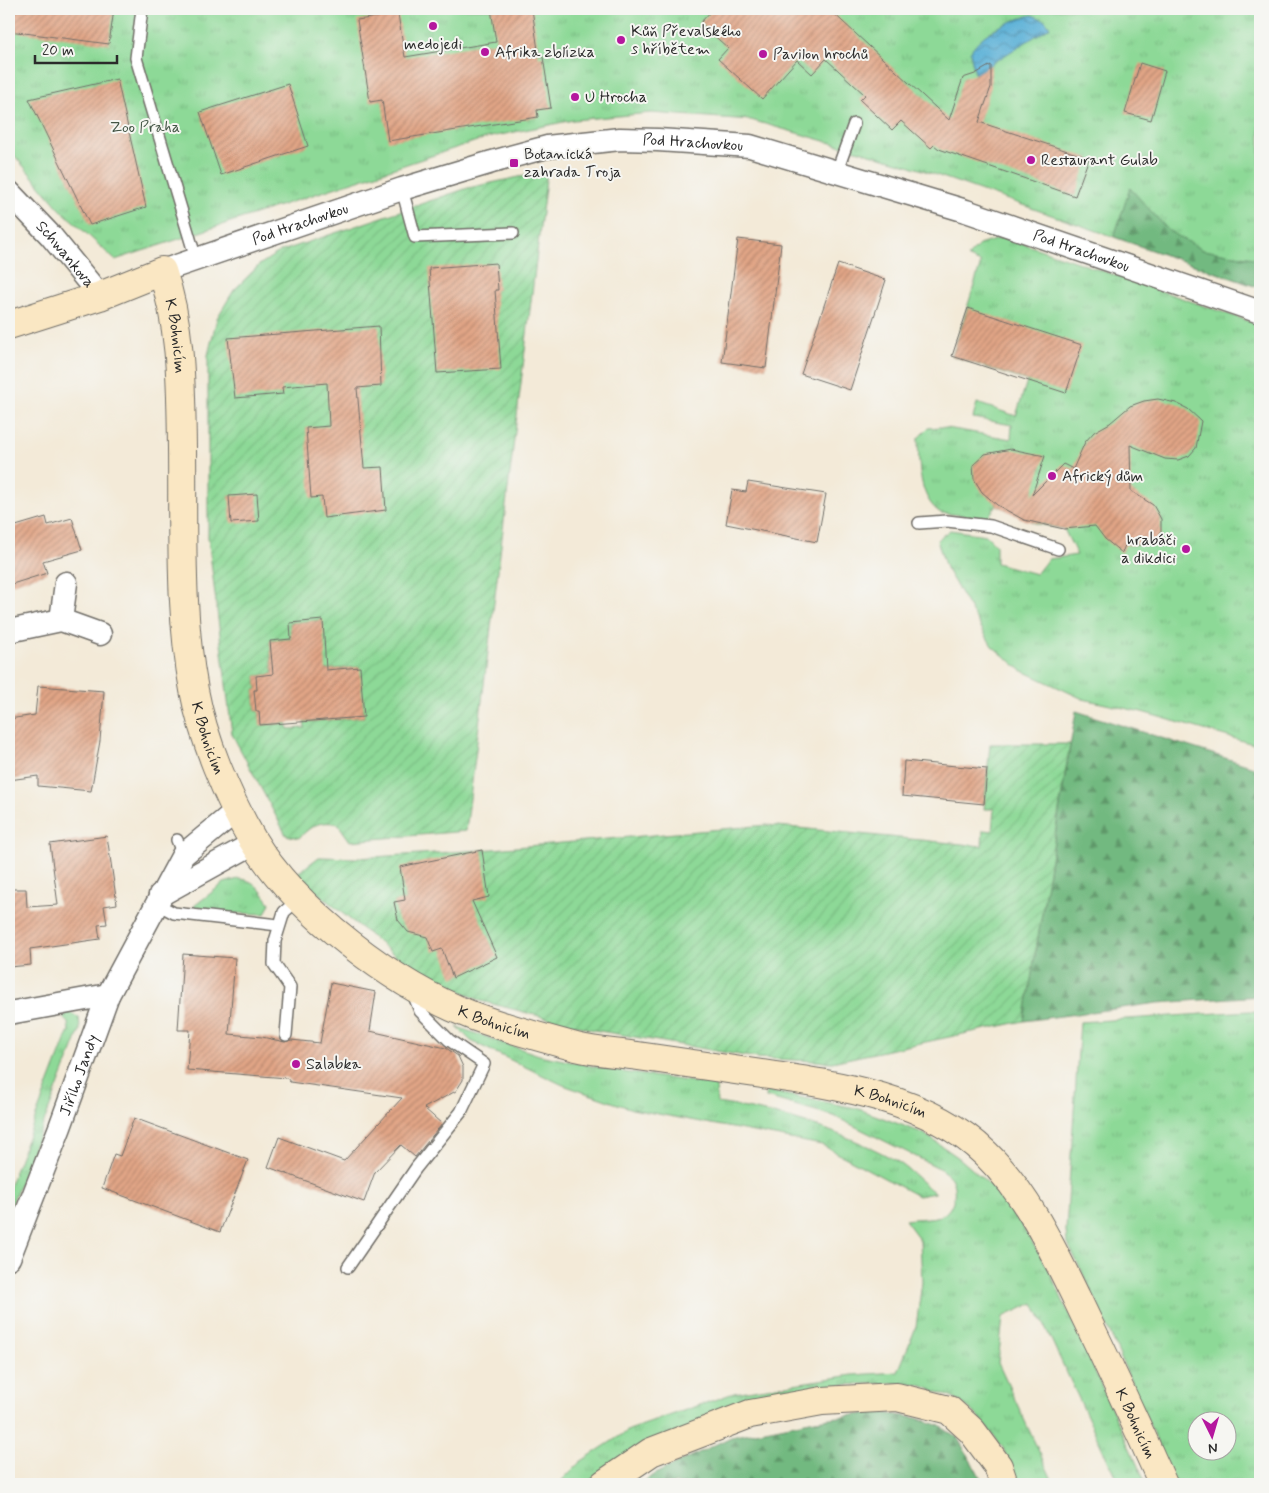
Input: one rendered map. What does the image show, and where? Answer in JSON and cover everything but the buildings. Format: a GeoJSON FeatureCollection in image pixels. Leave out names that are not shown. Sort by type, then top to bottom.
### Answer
{"type":"FeatureCollection","features":[{"type":"Feature","properties":{"kind":"street","name":"Pod Hrachovkou"},"geometry":{"type":"LineString","coordinates":[[9,325],[100,296],[162,271],[402,188],[547,147],[620,139],[750,146],[966,211],[1260,312]]}},
{"type":"Feature","properties":{"kind":"street","name":"Schwankova"},"geometry":{"type":"LineString","coordinates":[[9,192],[50,236],[100,296]]}},
{"type":"Feature","properties":{"kind":"street","name":"K Bohnicím"},"geometry":{"type":"LineString","coordinates":[[162,271],[170,296],[180,366],[185,615],[193,688],[202,724],[237,810],[254,843],[299,899],[323,924],[410,984],[471,1015],[579,1048],[807,1081],[878,1095],[945,1123],[985,1152],[1021,1194],[1038,1223],[1115,1376],[1163,1484]]}},
{"type":"Feature","properties":{"kind":"street"},"geometry":{"type":"LineString","coordinates":[[61,620],[66,583]]}},
{"type":"Feature","properties":{"kind":"street"},"geometry":{"type":"LineString","coordinates":[[9,631],[61,620],[100,634]]}},
{"type":"Feature","properties":{"kind":"street","name":"Jiřího Jandy"},"geometry":{"type":"LineString","coordinates":[[9,1258],[60,1127],[108,994],[163,904],[180,847],[237,810]]}},
{"type":"Feature","properties":{"kind":"street"},"geometry":{"type":"LineString","coordinates":[[163,904],[254,843]]}},
{"type":"Feature","properties":{"kind":"street"},"geometry":{"type":"LineString","coordinates":[[9,1013],[108,994]]}},
{"type":"Feature","properties":{"kind":"street"},"geometry":{"type":"LineString","coordinates":[[604,1484],[651,1452],[750,1414],[822,1401],[897,1397],[949,1410],[972,1431],[998,1466],[1004,1484]]}},
{"type":"Feature","properties":{"kind":"lane"},"geometry":{"type":"LineString","coordinates":[[142,9],[136,58],[196,259]]}},
{"type":"Feature","properties":{"kind":"lane"},"geometry":{"type":"LineString","coordinates":[[837,171],[854,124]]}},
{"type":"Feature","properties":{"kind":"lane"},"geometry":{"type":"LineString","coordinates":[[402,188],[415,237],[512,233]]}},
{"type":"Feature","properties":{"kind":"lane"},"geometry":{"type":"LineString","coordinates":[[919,523],[947,521],[991,526],[1058,549]]}},
{"type":"Feature","properties":{"kind":"lane"},"geometry":{"type":"LineString","coordinates":[[286,1035],[290,987],[274,964],[278,925],[284,912],[299,899]]}},
{"type":"Feature","properties":{"kind":"lane"},"geometry":{"type":"LineString","coordinates":[[163,904],[278,925]]}},
{"type":"Feature","properties":{"kind":"lane"},"geometry":{"type":"LineString","coordinates":[[348,1267],[416,1168],[461,1112],[484,1064],[449,1040],[420,1011],[410,984]]}},
{"type":"Feature","properties":{"kind":"green space","name":"Zoo Praha"},"geometry":{"type":"Polygon","coordinates":[[[9,9],[1260,9],[1260,288],[908,165],[846,147],[751,120],[651,113],[573,120],[486,138],[115,260],[59,208],[9,149],[9,9]]]}},
{"type":"Feature","properties":{"kind":"green space"},"geometry":{"type":"Polygon","coordinates":[[[547,171],[466,831],[350,841],[338,824],[321,823],[312,827],[299,838],[286,835],[232,734],[208,537],[208,355],[217,318],[234,290],[259,265],[279,252],[468,188],[547,171]],[[322,620],[290,623],[291,639],[270,641],[273,674],[256,676],[257,690],[254,690],[256,711],[259,711],[261,725],[287,723],[288,729],[305,728],[304,722],[364,717],[359,667],[311,671],[322,620]]]}},
{"type":"Feature","properties":{"kind":"green space"},"geometry":{"type":"Polygon","coordinates":[[[1130,188],[1169,231],[1203,250],[1260,259],[1260,288],[1114,237],[1130,188]]]}},
{"type":"Feature","properties":{"kind":"green space"},"geometry":{"type":"Polygon","coordinates":[[[1004,237],[1260,325],[1260,746],[1142,712],[1083,699],[1021,670],[992,646],[946,568],[937,540],[950,530],[986,535],[996,545],[996,563],[1036,574],[1048,559],[1077,555],[1064,529],[1037,524],[997,505],[987,518],[941,513],[933,507],[928,499],[921,479],[918,438],[928,428],[941,427],[1011,439],[1012,425],[973,418],[977,403],[1016,416],[1027,381],[952,356],[981,263],[967,257],[979,245],[1004,237]]]}},
{"type":"Feature","properties":{"kind":"green space"},"geometry":{"type":"Polygon","coordinates":[[[1076,711],[1260,769],[1260,996],[1158,1003],[1024,1021],[1076,711]]]}},
{"type":"Feature","properties":{"kind":"green space"},"geometry":{"type":"Polygon","coordinates":[[[990,744],[1070,744],[1024,1021],[832,1062],[757,1058],[594,1030],[481,1001],[402,961],[295,875],[319,857],[357,858],[482,850],[767,825],[982,846],[983,830],[992,831],[994,809],[984,809],[990,744]]]}},
{"type":"Feature","properties":{"kind":"green space"},"geometry":{"type":"Polygon","coordinates":[[[244,879],[257,886],[270,903],[265,914],[197,912],[194,906],[224,883],[244,879]]]}},
{"type":"Feature","properties":{"kind":"green space"},"geometry":{"type":"Polygon","coordinates":[[[68,1011],[79,1018],[80,1030],[9,1211],[9,1187],[69,1030],[68,1023],[63,1018],[68,1011]]]}},
{"type":"Feature","properties":{"kind":"green space"},"geometry":{"type":"Polygon","coordinates":[[[1250,1011],[1260,1012],[1260,1484],[1175,1484],[1095,1298],[1067,1242],[1066,1230],[1080,1022],[1250,1011]]]}},
{"type":"Feature","properties":{"kind":"green space"},"geometry":{"type":"Polygon","coordinates":[[[457,1027],[539,1055],[616,1071],[716,1085],[717,1103],[761,1111],[807,1123],[852,1140],[899,1162],[935,1193],[918,1196],[822,1145],[632,1109],[563,1085],[471,1041],[457,1027]]]}},
{"type":"Feature","properties":{"kind":"green space"},"geometry":{"type":"Polygon","coordinates":[[[766,1091],[856,1108],[923,1133],[959,1158],[987,1182],[1009,1205],[1048,1268],[1146,1484],[1119,1484],[1034,1303],[1003,1317],[998,1363],[1054,1484],[1017,1484],[1003,1448],[979,1417],[958,1400],[920,1385],[895,1383],[836,1385],[759,1400],[610,1463],[586,1484],[558,1484],[580,1462],[629,1430],[734,1393],[853,1375],[898,1372],[916,1327],[922,1282],[920,1240],[905,1220],[937,1217],[945,1213],[952,1205],[954,1199],[954,1188],[951,1178],[939,1168],[834,1116],[766,1097],[766,1091]]]}},
{"type":"Feature","properties":{"kind":"green space"},"geometry":{"type":"Polygon","coordinates":[[[878,1412],[916,1418],[938,1425],[957,1437],[984,1484],[639,1484],[659,1472],[731,1437],[815,1420],[878,1412]]]}},
{"type":"Feature","properties":{"kind":"water"},"geometry":{"type":"Polygon","coordinates":[[[1032,15],[1045,20],[1050,27],[975,74],[970,52],[975,45],[997,28],[1032,15]]]}},
{"type":"Feature","properties":{"kind":"place","name":"medojedi"},"geometry":{"type":"Point","coordinates":[433,26]}},
{"type":"Feature","properties":{"kind":"place","name":"Kůň Převalského s hříbětem"},"geometry":{"type":"Point","coordinates":[621,40]}},
{"type":"Feature","properties":{"kind":"place","name":"Afrika zblízka"},"geometry":{"type":"Point","coordinates":[485,52]}},
{"type":"Feature","properties":{"kind":"place","name":"Pavilon hrochů"},"geometry":{"type":"Point","coordinates":[763,54]}},
{"type":"Feature","properties":{"kind":"place","name":"U Hrocha"},"geometry":{"type":"Point","coordinates":[575,97]}},
{"type":"Feature","properties":{"kind":"place","name":"Restaurant Gulab"},"geometry":{"type":"Point","coordinates":[1031,160]}},
{"type":"Feature","properties":{"kind":"place","name":"Botanická zahrada Troja"},"geometry":{"type":"Point","coordinates":[514,163]}},
{"type":"Feature","properties":{"kind":"place","name":"Africký dům"},"geometry":{"type":"Point","coordinates":[1052,476]}},
{"type":"Feature","properties":{"kind":"place","name":"hrabáči a dikdici"},"geometry":{"type":"Point","coordinates":[1186,549]}},
{"type":"Feature","properties":{"kind":"place","name":"Salabka"},"geometry":{"type":"Point","coordinates":[296,1064]}}]}
